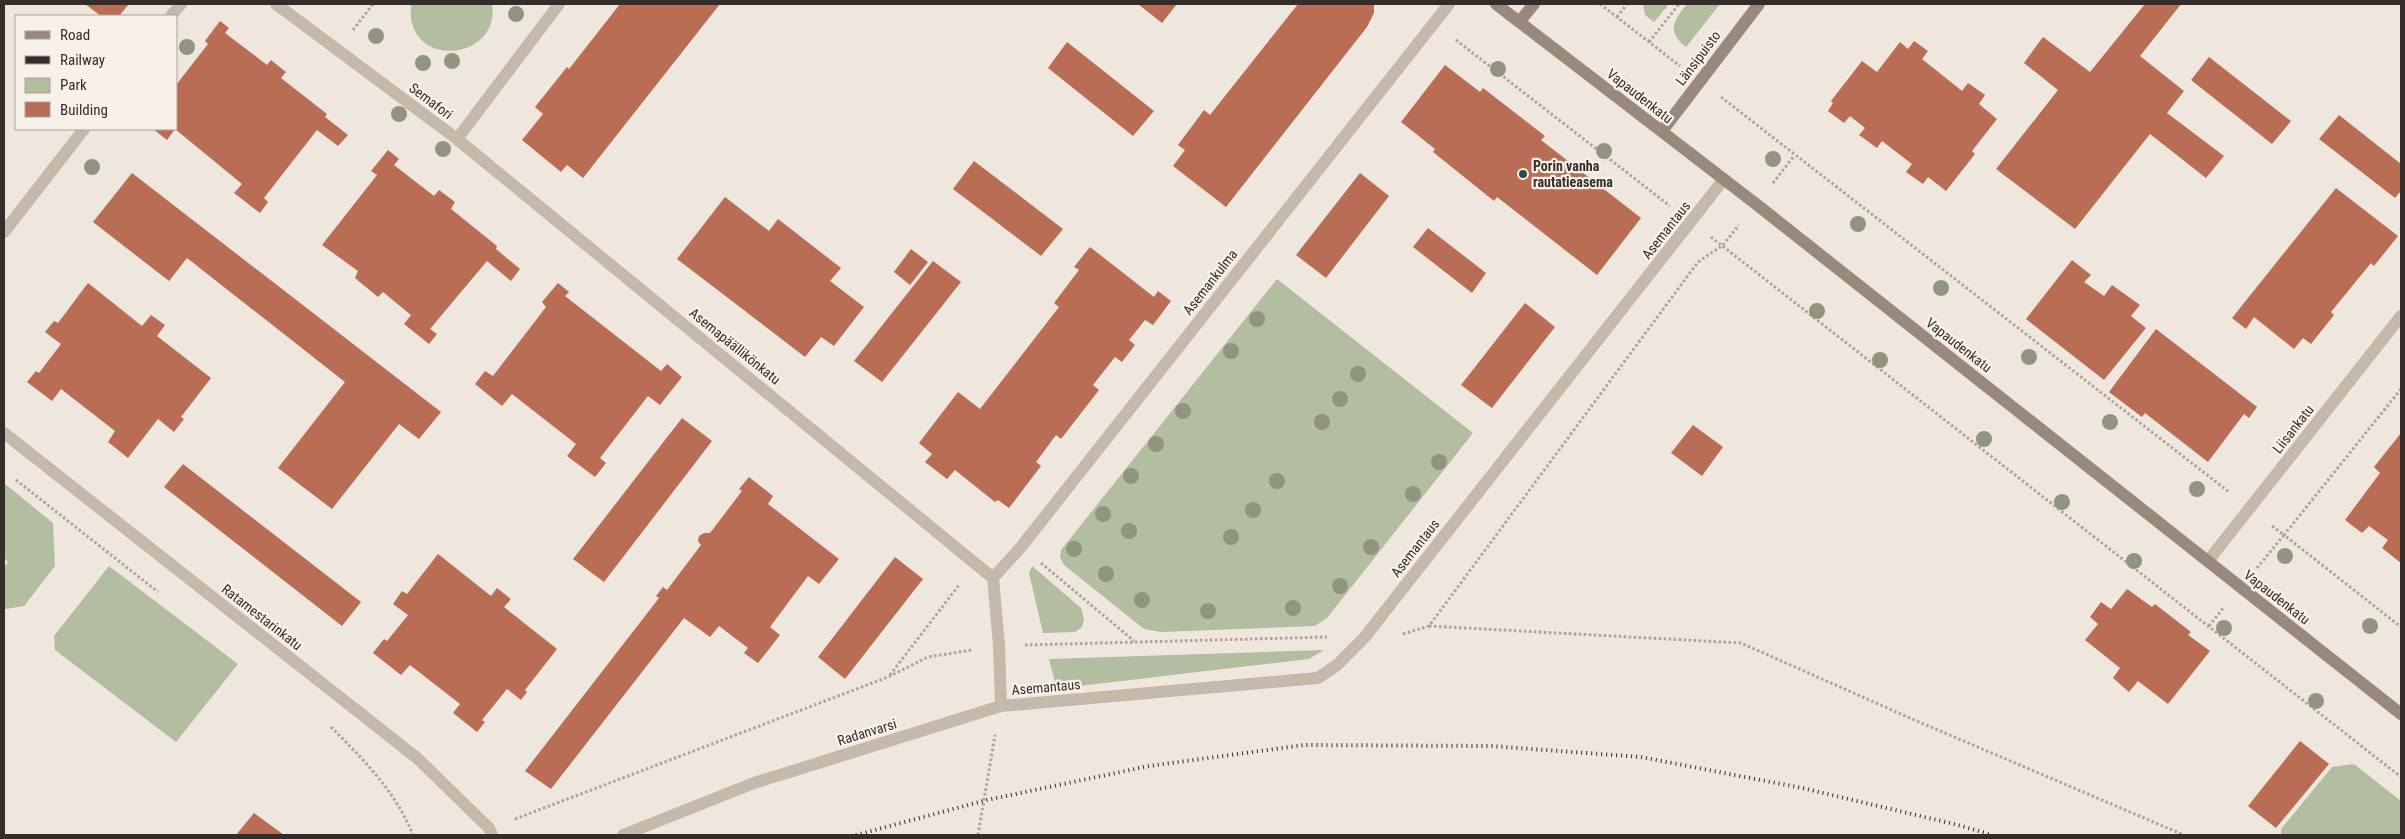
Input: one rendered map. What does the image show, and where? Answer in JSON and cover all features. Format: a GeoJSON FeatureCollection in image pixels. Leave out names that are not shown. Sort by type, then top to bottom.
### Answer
{"type":"FeatureCollection","features":[{"type":"Feature","properties":{"kind":"street"},"geometry":{"type":"LineString","coordinates":[[172,15],[181,4]]}},
{"type":"Feature","properties":{"kind":"street","name":"Semafori"},"geometry":{"type":"LineString","coordinates":[[276,4],[457,139],[559,4]]}},
{"type":"Feature","properties":{"kind":"street","name":"Asemankulma"},"geometry":{"type":"LineString","coordinates":[[993,578],[1021,547],[1449,4]]}},
{"type":"Feature","properties":{"kind":"street","name":"Vapaudenkatu"},"geometry":{"type":"LineString","coordinates":[[1496,4],[1756,204],[2401,714]]}},
{"type":"Feature","properties":{"kind":"street"},"geometry":{"type":"LineString","coordinates":[[1520,22],[1534,4]]}},
{"type":"Feature","properties":{"kind":"street","name":"Länsipuisto"},"geometry":{"type":"LineString","coordinates":[[1662,131],[1759,4]]}},
{"type":"Feature","properties":{"kind":"street"},"geometry":{"type":"LineString","coordinates":[[4,232],[83,130]]}},
{"type":"Feature","properties":{"kind":"street","name":"Asemapäällikönkatu"},"geometry":{"type":"LineString","coordinates":[[457,139],[993,578]]}},
{"type":"Feature","properties":{"kind":"street","name":"Asemantaus"},"geometry":{"type":"LineString","coordinates":[[1001,706],[1318,678],[1337,665],[1364,638],[1724,179]]}},
{"type":"Feature","properties":{"kind":"street","name":"Liisankatu"},"geometry":{"type":"LineString","coordinates":[[2208,561],[2401,316]]}},
{"type":"Feature","properties":{"kind":"street","name":"Ratamestarinkatu"},"geometry":{"type":"LineString","coordinates":[[4,433],[417,758],[491,832]]}},
{"type":"Feature","properties":{"kind":"street"},"geometry":{"type":"LineString","coordinates":[[993,578],[999,645],[1001,706]]}},
{"type":"Feature","properties":{"kind":"street","name":"Radanvarsi"},"geometry":{"type":"LineString","coordinates":[[623,835],[754,783],[1001,706]]}},
{"type":"Feature","properties":{"kind":"path"},"geometry":{"type":"LineString","coordinates":[[1600,4],[2401,627]]}},
{"type":"Feature","properties":{"kind":"path"},"geometry":{"type":"LineString","coordinates":[[1617,17],[1627,4]]}},
{"type":"Feature","properties":{"kind":"path"},"geometry":{"type":"LineString","coordinates":[[1649,42],[1679,4]]}},
{"type":"Feature","properties":{"kind":"path"},"geometry":{"type":"LineString","coordinates":[[1465,47],[1690,224],[1723,245],[2401,777]]}},
{"type":"Feature","properties":{"kind":"path"},"geometry":{"type":"LineString","coordinates":[[1429,626],[1698,262],[1723,245],[1794,156]]}},
{"type":"Feature","properties":{"kind":"path"},"geometry":{"type":"LineString","coordinates":[[2209,626],[2401,389]]}},
{"type":"Feature","properties":{"kind":"path"},"geometry":{"type":"LineString","coordinates":[[10,476],[159,593]]}},
{"type":"Feature","properties":{"kind":"path"},"geometry":{"type":"LineString","coordinates":[[1021,547],[1135,641]]}},
{"type":"Feature","properties":{"kind":"path"},"geometry":{"type":"LineString","coordinates":[[491,832],[888,677],[928,657],[999,645],[1364,638],[1406,634],[1429,626],[1741,643],[1921,723],[2184,835]]}},
{"type":"Feature","properties":{"kind":"path"},"geometry":{"type":"LineString","coordinates":[[978,835],[1001,706]]}},
{"type":"Feature","properties":{"kind":"path"},"geometry":{"type":"LineString","coordinates":[[325,722],[371,767],[406,817],[413,835]]}},
{"type":"Feature","properties":{"kind":"green space"},"geometry":{"type":"Polygon","coordinates":[[[411,4],[492,4],[491,22],[484,35],[473,45],[459,50],[444,50],[430,46],[419,37],[411,21],[411,4]]]}},
{"type":"Feature","properties":{"kind":"green space"},"geometry":{"type":"Polygon","coordinates":[[[1643,4],[1669,4],[1654,22],[1645,15],[1643,4]]]}},
{"type":"Feature","properties":{"kind":"green space"},"geometry":{"type":"Polygon","coordinates":[[[1687,4],[1720,4],[1686,47],[1676,36],[1674,26],[1687,4]]]}},
{"type":"Feature","properties":{"kind":"green space"},"geometry":{"type":"Polygon","coordinates":[[[1277,279],[1473,433],[1327,618],[1315,626],[1161,632],[1144,629],[1064,565],[1060,557],[1061,550],[1277,279]]]}},
{"type":"Feature","properties":{"kind":"green space"},"geometry":{"type":"Polygon","coordinates":[[[4,483],[53,523],[55,566],[24,606],[6,609],[4,608],[4,568],[8,562],[4,558],[4,483]]]}},
{"type":"Feature","properties":{"kind":"green space"},"geometry":{"type":"Polygon","coordinates":[[[109,566],[238,664],[176,742],[55,650],[54,636],[109,566]]]}},
{"type":"Feature","properties":{"kind":"green space"},"geometry":{"type":"Polygon","coordinates":[[[1032,566],[1081,608],[1084,619],[1082,627],[1075,632],[1043,633],[1029,573],[1032,566]]]}},
{"type":"Feature","properties":{"kind":"green space"},"geometry":{"type":"Polygon","coordinates":[[[1324,650],[1309,659],[1062,688],[1056,686],[1049,659],[1324,650]]]}},
{"type":"Feature","properties":{"kind":"green space"},"geometry":{"type":"Polygon","coordinates":[[[2354,764],[2401,801],[2401,835],[2281,835],[2281,829],[2332,767],[2354,764]]]}},
{"type":"Feature","properties":{"kind":"building"},"geometry":{"type":"Polygon","coordinates":[[[85,4],[129,4],[120,15],[100,15],[85,4]]]}},
{"type":"Feature","properties":{"kind":"building"},"geometry":{"type":"Polygon","coordinates":[[[620,4],[720,4],[583,178],[567,165],[561,172],[522,140],[543,114],[535,107],[567,67],[569,69],[620,4]]]}},
{"type":"Feature","properties":{"kind":"building"},"geometry":{"type":"Polygon","coordinates":[[[1138,4],[1177,4],[1162,23],[1138,4]]]}},
{"type":"Feature","properties":{"kind":"building"},"geometry":{"type":"Polygon","coordinates":[[[1298,4],[1374,4],[1374,13],[1367,27],[1226,207],[1173,166],[1185,150],[1178,145],[1204,110],[1210,115],[1298,4]]]}},
{"type":"Feature","properties":{"kind":"building"},"geometry":{"type":"Polygon","coordinates":[[[2145,4],[2181,4],[2140,56],[2184,91],[2167,113],[2224,156],[2206,178],[2150,134],[2075,229],[1996,169],[2058,90],[2024,63],[2043,37],[2090,72],[2145,4]]]}},
{"type":"Feature","properties":{"kind":"building"},"geometry":{"type":"Polygon","coordinates":[[[220,21],[229,28],[225,33],[267,65],[271,60],[286,72],[281,78],[327,114],[325,117],[348,135],[338,146],[317,130],[264,198],[268,202],[260,213],[234,193],[242,184],[176,130],[178,130],[178,82],[208,44],[205,41],[220,21]]]}},
{"type":"Feature","properties":{"kind":"building"},"geometry":{"type":"Polygon","coordinates":[[[1914,41],[1928,51],[1922,59],[1962,91],[1968,83],[1985,95],[1979,104],[1997,119],[1972,151],[1975,154],[1946,191],[1928,177],[1923,184],[1906,172],[1912,164],[1882,141],[1877,148],[1859,135],[1865,128],[1850,116],[1844,123],[1828,111],[1833,103],[1831,101],[1862,61],[1877,72],[1900,42],[1908,49],[1914,41]]]}},
{"type":"Feature","properties":{"kind":"building"},"geometry":{"type":"Polygon","coordinates":[[[1067,42],[1154,111],[1133,136],[1048,68],[1067,42]]]}},
{"type":"Feature","properties":{"kind":"building"},"geometry":{"type":"Polygon","coordinates":[[[2209,57],[2291,121],[2272,144],[2191,80],[2209,57]]]}},
{"type":"Feature","properties":{"kind":"building","name":"Porin vanha rautatieasema"},"geometry":{"type":"Polygon","coordinates":[[[1445,65],[1480,92],[1483,88],[1545,136],[1541,140],[1641,218],[1597,275],[1497,197],[1494,201],[1433,152],[1435,149],[1401,122],[1445,65]]]}},
{"type":"Feature","properties":{"kind":"building"},"geometry":{"type":"Polygon","coordinates":[[[2339,115],[2401,164],[2401,191],[2395,198],[2319,139],[2339,115]]]}},
{"type":"Feature","properties":{"kind":"building"},"geometry":{"type":"Polygon","coordinates":[[[154,130],[174,130],[167,140],[154,130]]]}},
{"type":"Feature","properties":{"kind":"building"},"geometry":{"type":"Polygon","coordinates":[[[388,150],[399,159],[394,165],[434,196],[439,190],[455,202],[451,209],[497,246],[496,249],[520,269],[511,281],[487,261],[430,329],[437,334],[429,344],[404,324],[411,315],[383,292],[378,297],[355,278],[358,271],[322,245],[377,175],[371,171],[388,150]]]}},
{"type":"Feature","properties":{"kind":"building"},"geometry":{"type":"Polygon","coordinates":[[[974,161],[1063,229],[1041,256],[953,189],[974,161]]]}},
{"type":"Feature","properties":{"kind":"building"},"geometry":{"type":"Polygon","coordinates":[[[132,173],[441,412],[419,439],[399,424],[332,509],[278,468],[345,382],[187,258],[169,281],[93,222],[132,173]]]}},
{"type":"Feature","properties":{"kind":"building"},"geometry":{"type":"Polygon","coordinates":[[[1360,173],[1389,196],[1326,278],[1296,255],[1360,173]]]}},
{"type":"Feature","properties":{"kind":"building"},"geometry":{"type":"Polygon","coordinates":[[[2336,188],[2398,236],[2374,266],[2371,263],[2331,312],[2334,315],[2311,344],[2303,338],[2294,349],[2254,317],[2246,329],[2232,318],[2336,188]]]}},
{"type":"Feature","properties":{"kind":"building"},"geometry":{"type":"Polygon","coordinates":[[[725,197],[769,231],[778,219],[841,268],[830,281],[864,307],[834,346],[821,337],[805,357],[677,259],[725,197]]]}},
{"type":"Feature","properties":{"kind":"building"},"geometry":{"type":"Polygon","coordinates":[[[1428,228],[1486,273],[1472,293],[1413,247],[1428,228]]]}},
{"type":"Feature","properties":{"kind":"building"},"geometry":{"type":"Polygon","coordinates":[[[1090,247],[1154,297],[1158,291],[1171,301],[1153,325],[1145,320],[1129,340],[1135,345],[1122,362],[1115,357],[1093,385],[1099,390],[1061,439],[1056,435],[1036,462],[1041,466],[1009,508],[998,500],[995,502],[955,470],[947,479],[925,462],[932,454],[919,443],[958,392],[980,409],[1059,307],[1054,303],[1079,270],[1074,267],[1090,247]]]}},
{"type":"Feature","properties":{"kind":"building"},"geometry":{"type":"Polygon","coordinates":[[[911,249],[928,262],[910,285],[894,272],[911,249]]]}},
{"type":"Feature","properties":{"kind":"building"},"geometry":{"type":"Polygon","coordinates":[[[2072,260],[2091,275],[2084,282],[2104,296],[2112,285],[2140,305],[2131,316],[2146,328],[2104,380],[2026,319],[2072,260]]]}},
{"type":"Feature","properties":{"kind":"building"},"geometry":{"type":"Polygon","coordinates":[[[933,261],[961,282],[882,382],[854,361],[933,261]]]}},
{"type":"Feature","properties":{"kind":"building"},"geometry":{"type":"Polygon","coordinates":[[[88,283],[142,326],[151,315],[165,325],[157,336],[211,378],[181,417],[184,419],[174,432],[158,419],[128,458],[108,442],[115,431],[61,389],[52,401],[27,382],[36,371],[39,373],[61,344],[45,332],[54,321],[58,323],[88,283]]]}},
{"type":"Feature","properties":{"kind":"building"},"geometry":{"type":"Polygon","coordinates":[[[558,283],[569,292],[565,296],[661,371],[667,364],[682,377],[660,405],[648,396],[600,458],[606,463],[595,477],[567,456],[576,444],[512,394],[502,406],[475,384],[485,371],[493,376],[546,307],[542,302],[558,283]]]}},
{"type":"Feature","properties":{"kind":"building"},"geometry":{"type":"Polygon","coordinates":[[[1525,303],[1555,327],[1492,408],[1461,385],[1525,303]]]}},
{"type":"Feature","properties":{"kind":"building"},"geometry":{"type":"Polygon","coordinates":[[[2156,329],[2257,407],[2249,418],[2244,414],[2208,462],[2145,413],[2142,417],[2109,392],[2156,329]]]}},
{"type":"Feature","properties":{"kind":"building"},"geometry":{"type":"Polygon","coordinates":[[[682,418],[712,441],[604,582],[573,559],[682,418]]]}},
{"type":"Feature","properties":{"kind":"building"},"geometry":{"type":"Polygon","coordinates":[[[1693,425],[1723,447],[1702,476],[1671,453],[1693,425]]]}},
{"type":"Feature","properties":{"kind":"building"},"geometry":{"type":"Polygon","coordinates":[[[2401,433],[2401,563],[2382,548],[2388,540],[2369,526],[2362,533],[2345,520],[2380,473],[2374,467],[2401,433]]]}},
{"type":"Feature","properties":{"kind":"building"},"geometry":{"type":"Polygon","coordinates":[[[183,464],[361,602],[342,626],[164,487],[183,464]]]}},
{"type":"Feature","properties":{"kind":"building"},"geometry":{"type":"Polygon","coordinates":[[[749,477],[773,496],[768,504],[839,559],[819,584],[808,576],[770,627],[780,635],[758,663],[744,653],[748,648],[719,626],[710,637],[684,618],[551,789],[525,771],[659,598],[656,596],[663,587],[667,590],[701,545],[698,541],[699,536],[704,533],[710,533],[742,491],[739,489],[749,477]]]}},
{"type":"Feature","properties":{"kind":"building"},"geometry":{"type":"Polygon","coordinates":[[[438,554],[491,596],[497,588],[511,599],[504,607],[557,649],[525,690],[527,692],[521,700],[507,689],[482,720],[485,722],[477,732],[453,713],[460,704],[410,665],[401,675],[373,653],[384,639],[387,641],[408,615],[393,604],[402,591],[407,594],[438,554]]]}},
{"type":"Feature","properties":{"kind":"building"},"geometry":{"type":"Polygon","coordinates":[[[895,557],[923,579],[845,679],[818,657],[895,557]]]}},
{"type":"Feature","properties":{"kind":"building"},"geometry":{"type":"Polygon","coordinates":[[[2127,589],[2152,607],[2155,604],[2191,632],[2188,635],[2210,651],[2168,704],[2138,681],[2129,692],[2113,678],[2120,668],[2085,640],[2098,624],[2090,617],[2101,602],[2111,609],[2127,589]]]}},
{"type":"Feature","properties":{"kind":"building"},"geometry":{"type":"Polygon","coordinates":[[[2300,741],[2329,764],[2276,828],[2248,806],[2300,741]]]}},
{"type":"Feature","properties":{"kind":"building"},"geometry":{"type":"Polygon","coordinates":[[[254,813],[284,835],[236,835],[254,813]]]}},
{"type":"Feature","properties":{"kind":"railway"},"geometry":{"type":"LineString","coordinates":[[856,835],[987,800],[1149,766],[1304,745],[1491,746],[1641,757],[1802,788],[1958,825],[1992,835]]}},
{"type":"Feature","properties":{"kind":"place","name":"Porin vanha rautatieasema"},"geometry":{"type":"Point","coordinates":[1523,174]}}]}
